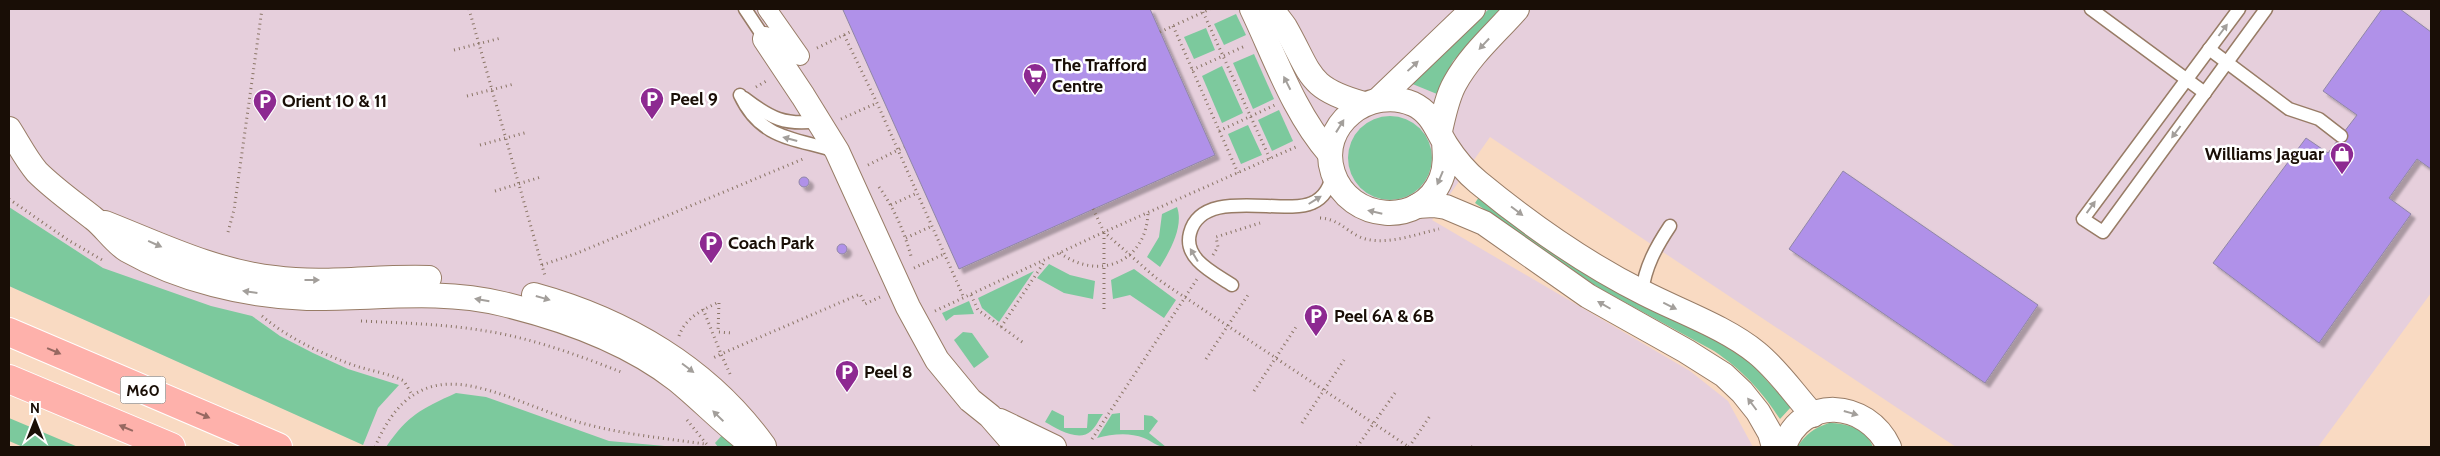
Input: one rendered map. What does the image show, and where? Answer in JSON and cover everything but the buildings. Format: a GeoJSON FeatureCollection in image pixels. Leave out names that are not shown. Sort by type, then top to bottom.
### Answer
{"type":"FeatureCollection","features":[{"type":"Feature","properties":{"kind":"highway","name":"M60"},"geometry":{"type":"LineString","coordinates":[[14,333],[278,447]]}},
{"type":"Feature","properties":{"kind":"highway","name":"M60"},"geometry":{"type":"LineString","coordinates":[[9,379],[171,447]]}},
{"type":"Feature","properties":{"kind":"street"},"geometry":{"type":"LineString","coordinates":[[767,9],[800,56]]}},
{"type":"Feature","properties":{"kind":"street"},"geometry":{"type":"LineString","coordinates":[[1252,9],[1280,69],[1327,155],[1340,188],[1353,202],[1369,211],[1387,214],[1405,211],[1417,206],[1432,194],[1442,179],[1446,160],[1442,136],[1446,104],[1468,62],[1517,9]]}},
{"type":"Feature","properties":{"kind":"street"},"geometry":{"type":"LineString","coordinates":[[1271,9],[1284,26],[1300,59],[1312,77],[1330,92],[1371,102],[1396,99],[1414,105],[1429,116],[1463,168],[1478,182],[1567,246],[1642,292],[1721,331],[1756,352],[1771,366],[1813,415]]}},
{"type":"Feature","properties":{"kind":"street"},"geometry":{"type":"LineString","coordinates":[[1327,155],[1340,124],[1351,112],[1371,102],[1472,9]]}},
{"type":"Feature","properties":{"kind":"street"},"geometry":{"type":"LineString","coordinates":[[765,39],[830,120],[837,151],[920,330],[937,360],[970,400],[990,416],[1017,447]]}},
{"type":"Feature","properties":{"kind":"street"},"geometry":{"type":"LineString","coordinates":[[9,129],[35,170]]}},
{"type":"Feature","properties":{"kind":"street"},"geometry":{"type":"LineString","coordinates":[[9,158],[35,170],[94,219],[125,249],[169,269],[241,291],[306,298],[407,294],[469,298],[501,303],[590,330],[650,361],[677,380],[735,433],[755,447]]}},
{"type":"Feature","properties":{"kind":"street"},"geometry":{"type":"LineString","coordinates":[[1417,206],[1433,205],[1446,207],[1484,223],[1588,296],[1686,351],[1724,375],[1742,392],[1758,412],[1770,433],[1774,447]]}},
{"type":"Feature","properties":{"kind":"street"},"geometry":{"type":"LineString","coordinates":[[94,219],[175,253],[215,267],[247,274],[308,280],[439,279],[504,288],[552,300],[598,316],[629,330],[686,367],[713,388],[737,412],[765,447]]}},
{"type":"Feature","properties":{"kind":"street"},"geometry":{"type":"LineString","coordinates":[[1784,447],[1793,431],[1813,415],[1828,410],[1852,412],[1873,423],[1890,443]]}},
{"type":"Feature","properties":{"kind":"street"},"geometry":{"type":"LineString","coordinates":[[990,416],[1054,447]]}},
{"type":"Feature","properties":{"kind":"lane"},"geometry":{"type":"LineString","coordinates":[[745,9],[765,39]]}},
{"type":"Feature","properties":{"kind":"lane"},"geometry":{"type":"LineString","coordinates":[[2091,9],[2205,93]]}},
{"type":"Feature","properties":{"kind":"lane"},"geometry":{"type":"LineString","coordinates":[[2239,9],[2083,219],[2103,232],[2266,9]]}},
{"type":"Feature","properties":{"kind":"lane"},"geometry":{"type":"LineString","coordinates":[[2209,49],[2289,109],[2319,119],[2341,136]]}},
{"type":"Feature","properties":{"kind":"lane"},"geometry":{"type":"LineString","coordinates":[[830,120],[805,123],[781,121],[770,117],[740,95],[749,113],[772,133],[837,151]]}},
{"type":"Feature","properties":{"kind":"lane"},"geometry":{"type":"LineString","coordinates":[[1232,285],[1199,263],[1192,253],[1188,242],[1194,224],[1203,214],[1234,206],[1250,204],[1292,208],[1312,204],[1329,188],[1327,155]]}},
{"type":"Feature","properties":{"kind":"lane"},"geometry":{"type":"LineString","coordinates":[[1642,292],[1647,267],[1670,226]]}},
{"type":"Feature","properties":{"kind":"path"},"geometry":{"type":"LineString","coordinates":[[228,232],[234,210],[262,9]]}},
{"type":"Feature","properties":{"kind":"path"},"geometry":{"type":"LineString","coordinates":[[469,9],[552,300]]}},
{"type":"Feature","properties":{"kind":"path"},"geometry":{"type":"LineString","coordinates":[[1160,32],[1210,9]]}},
{"type":"Feature","properties":{"kind":"path"},"geometry":{"type":"LineString","coordinates":[[1203,12],[1270,159]]}},
{"type":"Feature","properties":{"kind":"path"},"geometry":{"type":"LineString","coordinates":[[1173,26],[1238,173]]}},
{"type":"Feature","properties":{"kind":"path"},"geometry":{"type":"LineString","coordinates":[[800,56],[852,31]]}},
{"type":"Feature","properties":{"kind":"path"},"geometry":{"type":"LineString","coordinates":[[844,35],[877,103],[964,298]]}},
{"type":"Feature","properties":{"kind":"path"},"geometry":{"type":"LineString","coordinates":[[454,50],[501,38]]}},
{"type":"Feature","properties":{"kind":"path"},"geometry":{"type":"LineString","coordinates":[[1192,70],[1247,46]]}},
{"type":"Feature","properties":{"kind":"path"},"geometry":{"type":"LineString","coordinates":[[466,96],[514,84]]}},
{"type":"Feature","properties":{"kind":"path"},"geometry":{"type":"LineString","coordinates":[[1220,131],[1282,102]]}},
{"type":"Feature","properties":{"kind":"path"},"geometry":{"type":"LineString","coordinates":[[830,120],[877,103]]}},
{"type":"Feature","properties":{"kind":"path"},"geometry":{"type":"LineString","coordinates":[[480,145],[528,132]]}},
{"type":"Feature","properties":{"kind":"path"},"geometry":{"type":"LineString","coordinates":[[934,311],[1104,232],[1270,159],[1327,155]]}},
{"type":"Feature","properties":{"kind":"path"},"geometry":{"type":"LineString","coordinates":[[542,265],[584,250],[808,157]]}},
{"type":"Feature","properties":{"kind":"path"},"geometry":{"type":"LineString","coordinates":[[495,191],[541,177]]}},
{"type":"Feature","properties":{"kind":"path"},"geometry":{"type":"LineString","coordinates":[[892,205],[917,193]]}},
{"type":"Feature","properties":{"kind":"path"},"geometry":{"type":"LineString","coordinates":[[1093,209],[1104,232],[1156,278],[1409,447],[1430,416]]}},
{"type":"Feature","properties":{"kind":"path"},"geometry":{"type":"LineString","coordinates":[[1060,252],[1080,264],[1102,267],[1117,263],[1138,246],[1147,226],[1148,213]]}},
{"type":"Feature","properties":{"kind":"path"},"geometry":{"type":"LineString","coordinates":[[906,238],[932,226]]}},
{"type":"Feature","properties":{"kind":"path"},"geometry":{"type":"LineString","coordinates":[[1104,232],[1102,267],[1104,310]]}},
{"type":"Feature","properties":{"kind":"path"},"geometry":{"type":"LineString","coordinates":[[914,268],[944,254]]}},
{"type":"Feature","properties":{"kind":"path"},"geometry":{"type":"LineString","coordinates":[[1001,327],[1046,259]]}},
{"type":"Feature","properties":{"kind":"path"},"geometry":{"type":"LineString","coordinates":[[706,360],[860,294],[865,304],[900,288]]}},
{"type":"Feature","properties":{"kind":"path"},"geometry":{"type":"LineString","coordinates":[[971,295],[978,310],[1025,344]]}},
{"type":"Feature","properties":{"kind":"path"},"geometry":{"type":"LineString","coordinates":[[1206,358],[1248,295]]}},
{"type":"Feature","properties":{"kind":"path"},"geometry":{"type":"LineString","coordinates":[[678,343],[686,322],[703,309],[719,302],[718,332],[733,333]]}},
{"type":"Feature","properties":{"kind":"path"},"geometry":{"type":"LineString","coordinates":[[703,309],[732,379]]}},
{"type":"Feature","properties":{"kind":"path"},"geometry":{"type":"LineString","coordinates":[[258,313],[281,331],[322,352],[354,366],[404,381],[412,395]]}},
{"type":"Feature","properties":{"kind":"path"},"geometry":{"type":"LineString","coordinates":[[1254,391],[1296,328]]}},
{"type":"Feature","properties":{"kind":"path"},"geometry":{"type":"LineString","coordinates":[[1302,423],[1344,360]]}},
{"type":"Feature","properties":{"kind":"path"},"geometry":{"type":"LineString","coordinates":[[375,447],[386,423],[400,404],[412,395],[441,386],[476,385],[570,419],[616,432],[706,444],[709,447]]}},
{"type":"Feature","properties":{"kind":"path"},"geometry":{"type":"LineString","coordinates":[[1357,447],[1394,393]]}},
{"type":"Feature","properties":{"kind":"shaded area"},"geometry":{"type":"Polygon","coordinates":[[[9,9],[2431,9],[2431,293],[2318,447],[1956,447],[1490,137],[1432,220],[1690,371],[1728,401],[1753,447],[368,447],[9,286],[9,9]]]}},
{"type":"Feature","properties":{"kind":"green space"},"geometry":{"type":"Polygon","coordinates":[[[1489,9],[1502,9],[1453,61],[1437,94],[1410,83],[1489,9]]]}},
{"type":"Feature","properties":{"kind":"green space"},"geometry":{"type":"Polygon","coordinates":[[[1236,14],[1246,35],[1224,45],[1214,24],[1236,14]]]}},
{"type":"Feature","properties":{"kind":"green space"},"geometry":{"type":"Polygon","coordinates":[[[1206,28],[1215,50],[1194,59],[1184,37],[1206,28]]]}},
{"type":"Feature","properties":{"kind":"green space"},"geometry":{"type":"Polygon","coordinates":[[[1254,54],[1274,99],[1253,109],[1233,63],[1254,54]]]}},
{"type":"Feature","properties":{"kind":"green space"},"geometry":{"type":"Polygon","coordinates":[[[1222,66],[1243,113],[1222,123],[1202,76],[1222,66]]]}},
{"type":"Feature","properties":{"kind":"green space"},"geometry":{"type":"Polygon","coordinates":[[[1279,110],[1293,141],[1272,151],[1258,120],[1279,110]]]}},
{"type":"Feature","properties":{"kind":"green space"},"geometry":{"type":"Polygon","coordinates":[[[1390,116],[1406,119],[1420,128],[1429,142],[1432,158],[1429,174],[1420,188],[1406,197],[1390,200],[1374,197],[1360,188],[1351,174],[1348,158],[1351,142],[1360,128],[1374,119],[1390,116]]]}},
{"type":"Feature","properties":{"kind":"green space"},"geometry":{"type":"Polygon","coordinates":[[[1248,125],[1262,155],[1241,164],[1228,134],[1248,125]]]}},
{"type":"Feature","properties":{"kind":"green space"},"geometry":{"type":"Polygon","coordinates":[[[1481,194],[1635,298],[1718,342],[1750,362],[1791,407],[1780,419],[1750,381],[1724,358],[1599,288],[1475,203],[1481,194]]]}},
{"type":"Feature","properties":{"kind":"green space"},"geometry":{"type":"Polygon","coordinates":[[[9,207],[103,268],[211,306],[252,316],[280,336],[313,353],[348,369],[399,385],[378,408],[363,445],[9,286],[9,207]]]}},
{"type":"Feature","properties":{"kind":"green space"},"geometry":{"type":"Polygon","coordinates":[[[1177,207],[1179,222],[1175,238],[1160,267],[1147,257],[1159,237],[1162,214],[1177,207]]]}},
{"type":"Feature","properties":{"kind":"green space"},"geometry":{"type":"Polygon","coordinates":[[[1049,264],[1070,275],[1095,281],[1093,299],[1064,293],[1037,278],[1049,264]]]}},
{"type":"Feature","properties":{"kind":"green space"},"geometry":{"type":"Polygon","coordinates":[[[1134,269],[1176,300],[1164,318],[1130,295],[1113,299],[1111,280],[1134,269]]]}},
{"type":"Feature","properties":{"kind":"green space"},"geometry":{"type":"Polygon","coordinates":[[[1034,271],[999,322],[982,308],[978,298],[1034,271]]]}},
{"type":"Feature","properties":{"kind":"green space"},"geometry":{"type":"Polygon","coordinates":[[[969,301],[974,314],[954,315],[946,321],[942,313],[969,301]]]}},
{"type":"Feature","properties":{"kind":"green space"},"geometry":{"type":"Polygon","coordinates":[[[963,332],[972,333],[989,357],[974,368],[954,340],[963,332]]]}},
{"type":"Feature","properties":{"kind":"green space"},"geometry":{"type":"Polygon","coordinates":[[[456,393],[486,397],[609,441],[676,447],[386,447],[401,427],[416,414],[456,393]]]}},
{"type":"Feature","properties":{"kind":"green space"},"geometry":{"type":"Polygon","coordinates":[[[1052,410],[1064,416],[1064,428],[1087,428],[1088,414],[1103,414],[1093,429],[1080,436],[1055,428],[1045,422],[1052,410]]]}},
{"type":"Feature","properties":{"kind":"green space"},"geometry":{"type":"Polygon","coordinates":[[[1120,413],[1120,430],[1144,430],[1144,415],[1152,416],[1158,421],[1149,433],[1166,447],[1144,438],[1126,434],[1097,438],[1112,414],[1120,413]]]}},
{"type":"Feature","properties":{"kind":"green space"},"geometry":{"type":"Polygon","coordinates":[[[9,418],[78,447],[23,447],[9,441],[9,418]]]}},
{"type":"Feature","properties":{"kind":"green space"},"geometry":{"type":"Polygon","coordinates":[[[1829,423],[1842,424],[1861,431],[1873,447],[1797,447],[1811,432],[1829,423]]]}},
{"type":"Feature","properties":{"kind":"green space"},"geometry":{"type":"Polygon","coordinates":[[[724,433],[739,447],[718,447],[715,443],[724,433]]]}},
{"type":"Feature","properties":{"kind":"place","name":"The Trafford Centre"},"geometry":{"type":"Point","coordinates":[1035,96]}},
{"type":"Feature","properties":{"kind":"place","name":"Peel 9"},"geometry":{"type":"Point","coordinates":[652,120]}},
{"type":"Feature","properties":{"kind":"place","name":"Orient 10 & 11"},"geometry":{"type":"Point","coordinates":[265,122]}},
{"type":"Feature","properties":{"kind":"place","name":"Williams Jaguar"},"geometry":{"type":"Point","coordinates":[2342,175]}},
{"type":"Feature","properties":{"kind":"place","name":"Coach Park"},"geometry":{"type":"Point","coordinates":[711,264]}},
{"type":"Feature","properties":{"kind":"place","name":"Peel 6A & 6B"},"geometry":{"type":"Point","coordinates":[1316,337]}},
{"type":"Feature","properties":{"kind":"place","name":"Peel 8"},"geometry":{"type":"Point","coordinates":[847,393]}}]}
